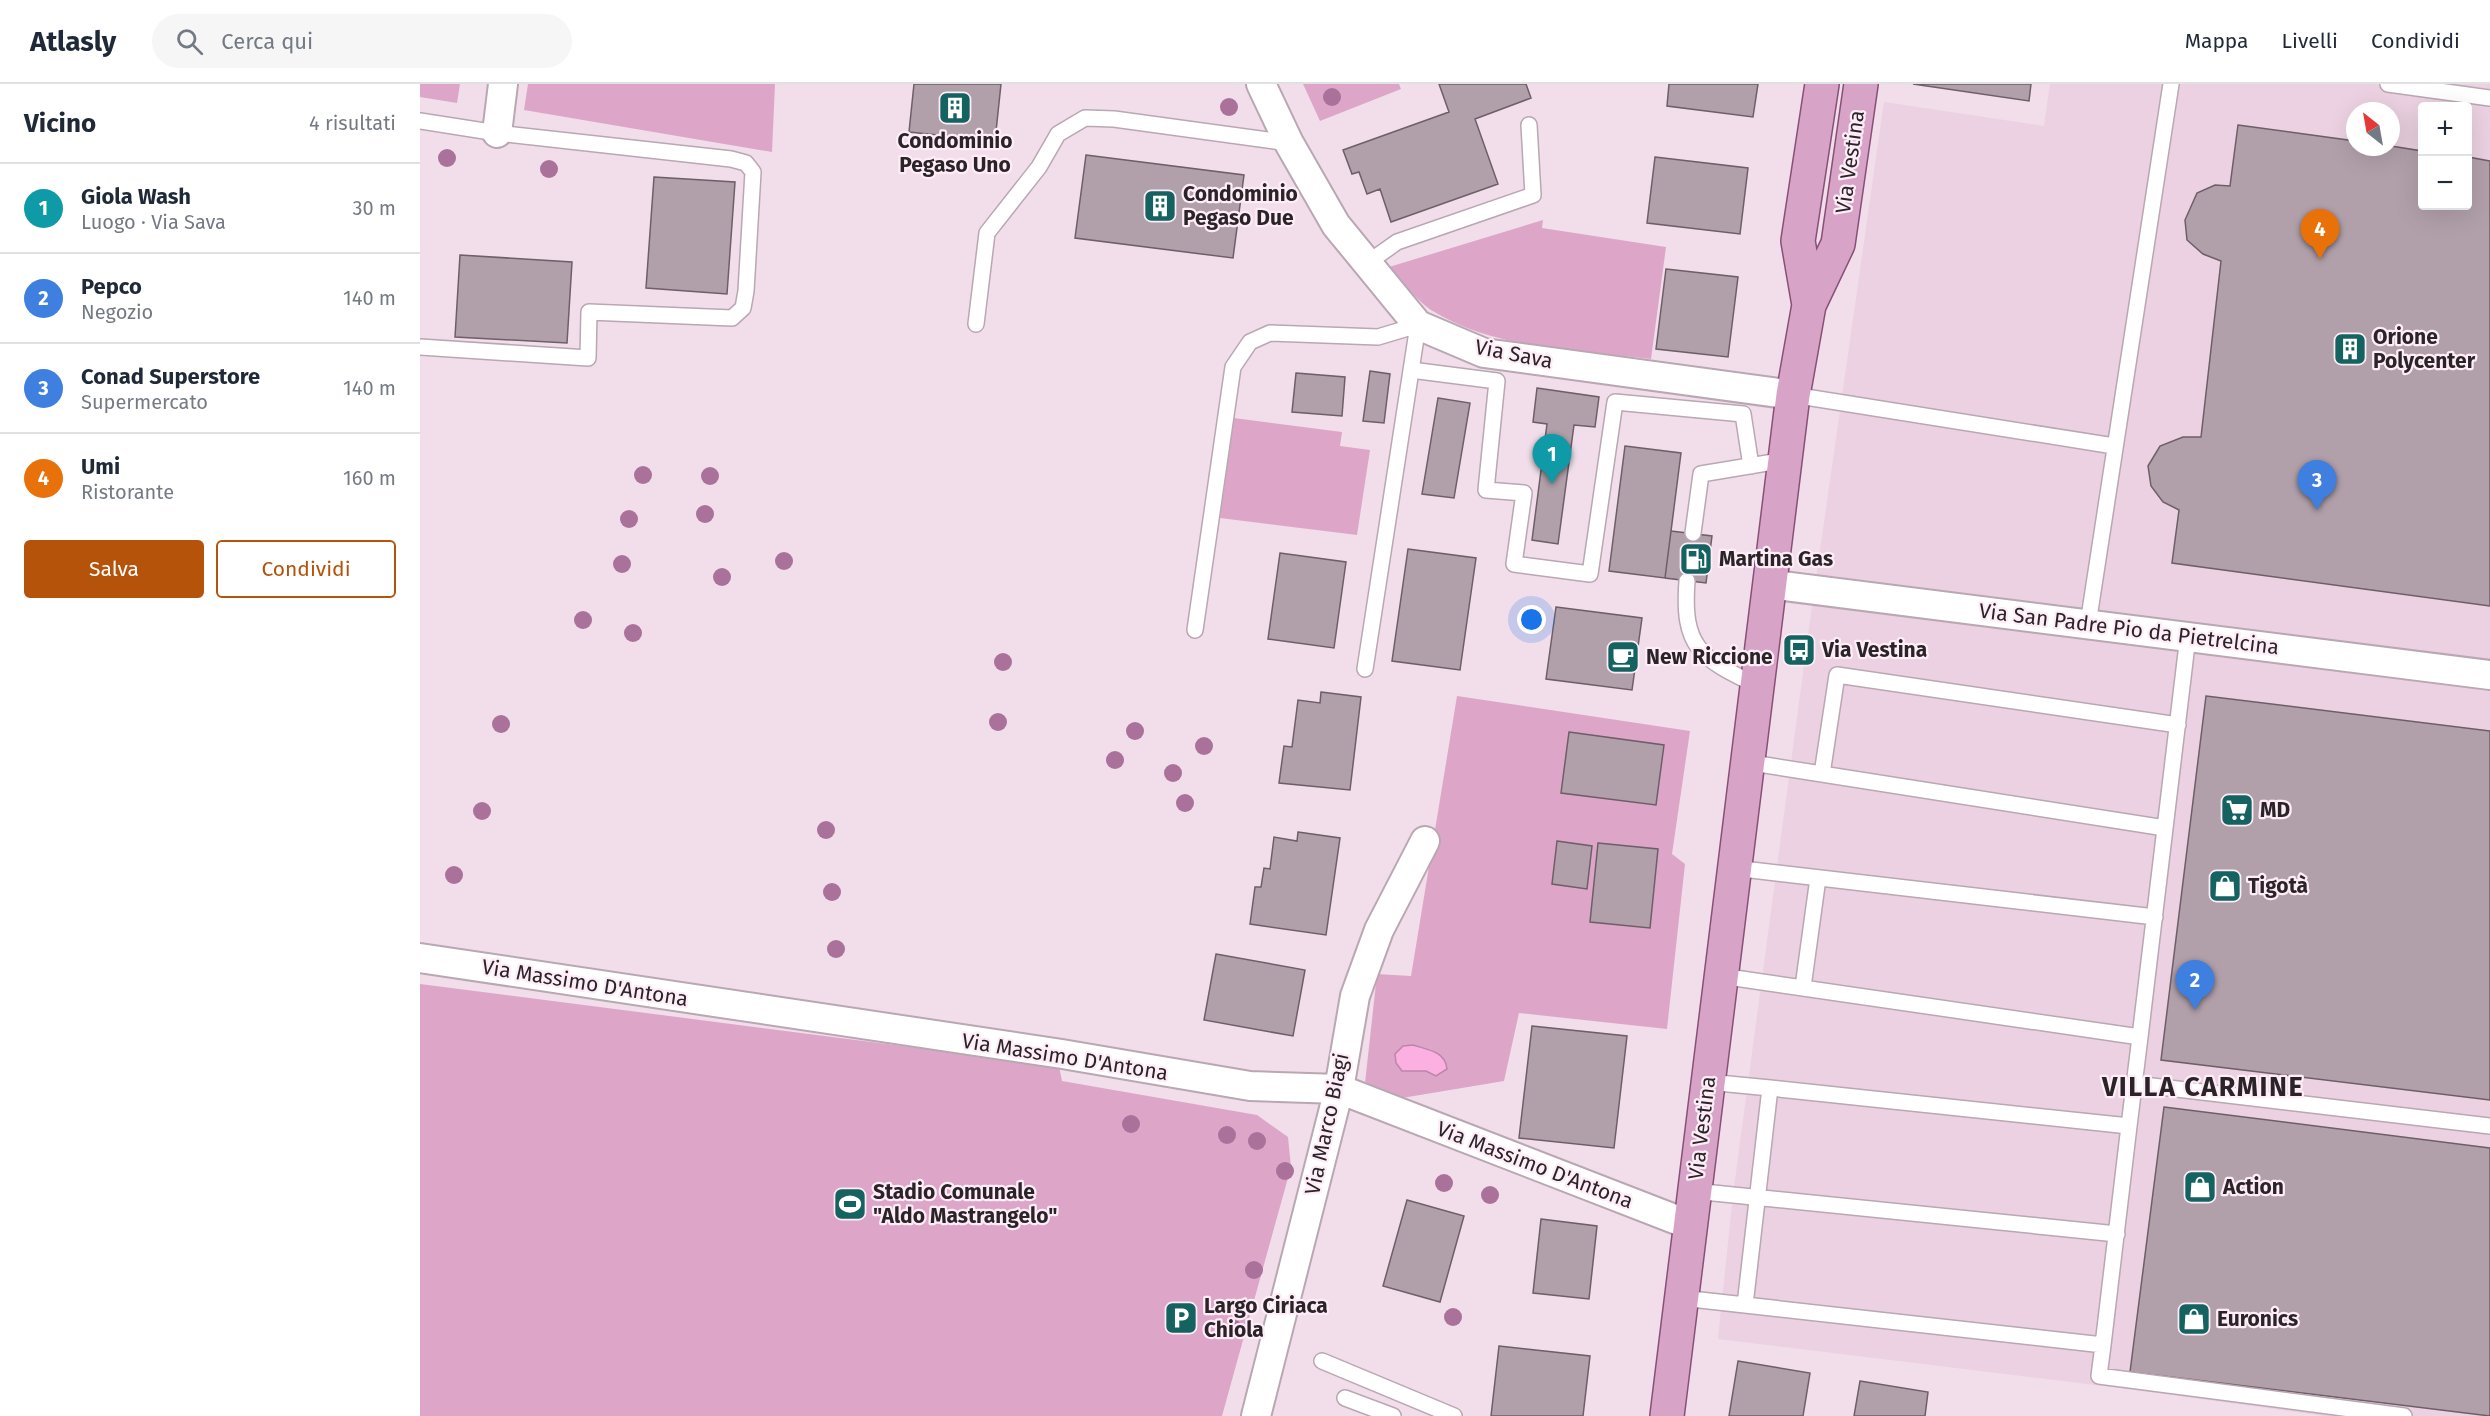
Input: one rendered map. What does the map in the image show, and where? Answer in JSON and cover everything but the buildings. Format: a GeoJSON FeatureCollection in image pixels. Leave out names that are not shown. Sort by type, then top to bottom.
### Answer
{"type":"FeatureCollection","features":[{"type":"Feature","properties":{"kind":"main road","name":"Via Vestina"},"geometry":{"type":"LineString","coordinates":[[1809,305],[1798,242],[1822,84]]}},
{"type":"Feature","properties":{"kind":"main road","name":"Via Vestina"},"geometry":{"type":"LineString","coordinates":[[1667,1416],[1793,395],[1809,305],[1838,244],[1861,84]]}},
{"type":"Feature","properties":{"kind":"street"},"geometry":{"type":"LineString","coordinates":[[497,133],[503,84]]}},
{"type":"Feature","properties":{"kind":"street","name":"Via Sava"},"geometry":{"type":"LineString","coordinates":[[1261,84],[1289,142],[1336,225],[1366,264],[1419,325],[1484,353],[1793,395]]}},
{"type":"Feature","properties":{"kind":"street","name":"Via San Padre Pio da Pietrelcina"},"geometry":{"type":"LineString","coordinates":[[1768,584],[2490,675]]}},
{"type":"Feature","properties":{"kind":"street","name":"Via Marco Biagi"},"geometry":{"type":"LineString","coordinates":[[1256,1416],[1339,1089],[1349,1017],[1361,975],[1379,930],[1425,841]]}},
{"type":"Feature","properties":{"kind":"street","name":"Via Massimo D'Antona"},"geometry":{"type":"LineString","coordinates":[[420,958],[1039,1051],[1250,1086],[1339,1089],[1690,1225]]}},
{"type":"Feature","properties":{"kind":"lane"},"geometry":{"type":"LineString","coordinates":[[2088,624],[2171,84]]}},
{"type":"Feature","properties":{"kind":"lane"},"geometry":{"type":"LineString","coordinates":[[2388,84],[2490,98]]}},
{"type":"Feature","properties":{"kind":"lane"},"geometry":{"type":"LineString","coordinates":[[976,324],[987,233],[1039,166],[1058,134],[1085,118],[1114,119],[1289,142]]}},
{"type":"Feature","properties":{"kind":"lane"},"geometry":{"type":"LineString","coordinates":[[420,121],[497,133],[746,163],[753,171],[746,291],[743,308],[732,318],[589,312],[588,358],[420,347]]}},
{"type":"Feature","properties":{"kind":"lane"},"geometry":{"type":"LineString","coordinates":[[1366,264],[1397,242],[1533,195],[1529,125]]}},
{"type":"Feature","properties":{"kind":"lane"},"geometry":{"type":"LineString","coordinates":[[1195,630],[1233,368],[1250,342],[1270,333],[1378,337],[1419,325],[1365,669]]}},
{"type":"Feature","properties":{"kind":"lane"},"geometry":{"type":"LineString","coordinates":[[1411,370],[1497,381],[1486,490],[1524,493],[1514,564],[1590,574],[1616,402],[1743,414],[1751,466]]}},
{"type":"Feature","properties":{"kind":"lane"},"geometry":{"type":"LineString","coordinates":[[1793,395],[2114,446]]}},
{"type":"Feature","properties":{"kind":"lane"},"geometry":{"type":"LineString","coordinates":[[1693,533],[1701,474],[1785,460]]}},
{"type":"Feature","properties":{"kind":"lane"},"geometry":{"type":"LineString","coordinates":[[1687,581],[1685,604],[1693,642],[1719,667],[1756,685]]}},
{"type":"Feature","properties":{"kind":"lane"},"geometry":{"type":"LineString","coordinates":[[2188,636],[2099,1376],[2404,1416]]}},
{"type":"Feature","properties":{"kind":"lane"},"geometry":{"type":"LineString","coordinates":[[1822,774],[1837,675],[2178,725]]}},
{"type":"Feature","properties":{"kind":"lane"},"geometry":{"type":"LineString","coordinates":[[1746,762],[2165,828]]}},
{"type":"Feature","properties":{"kind":"lane"},"geometry":{"type":"LineString","coordinates":[[1734,868],[2155,917]]}},
{"type":"Feature","properties":{"kind":"lane"},"geometry":{"type":"LineString","coordinates":[[1803,987],[1818,878]]}},
{"type":"Feature","properties":{"kind":"lane"},"geometry":{"type":"LineString","coordinates":[[1721,976],[2140,1037]]}},
{"type":"Feature","properties":{"kind":"lane"},"geometry":{"type":"LineString","coordinates":[[1708,1082],[2129,1126]]}},
{"type":"Feature","properties":{"kind":"lane"},"geometry":{"type":"LineString","coordinates":[[2134,1084],[2490,1126]]}},
{"type":"Feature","properties":{"kind":"lane"},"geometry":{"type":"LineString","coordinates":[[1745,1305],[1770,1088]]}},
{"type":"Feature","properties":{"kind":"lane"},"geometry":{"type":"LineString","coordinates":[[1694,1191],[2117,1234]]}},
{"type":"Feature","properties":{"kind":"lane"},"geometry":{"type":"LineString","coordinates":[[1682,1298],[2103,1345]]}},
{"type":"Feature","properties":{"kind":"lane"},"geometry":{"type":"LineString","coordinates":[[1322,1361],[1454,1416]]}},
{"type":"Feature","properties":{"kind":"lane"},"geometry":{"type":"LineString","coordinates":[[1345,1398],[1393,1416]]}},
{"type":"Feature","properties":{"kind":"shaded area"},"geometry":{"type":"Polygon","coordinates":[[[420,84],[460,84],[457,103],[420,97],[420,84]]]}},
{"type":"Feature","properties":{"kind":"shaded area"},"geometry":{"type":"Polygon","coordinates":[[[528,84],[775,84],[772,152],[524,110],[528,84]]]}},
{"type":"Feature","properties":{"kind":"shaded area"},"geometry":{"type":"Polygon","coordinates":[[[1303,84],[1399,84],[1401,89],[1320,121],[1303,84]]]}},
{"type":"Feature","properties":{"kind":"shaded area"},"geometry":{"type":"Polygon","coordinates":[[[2050,84],[2490,84],[2490,1416],[2324,1416],[2120,1388],[1718,1339],[1733,1195],[1809,628],[1884,102],[2044,126],[2050,84]]]}},
{"type":"Feature","properties":{"kind":"shaded area"},"geometry":{"type":"Polygon","coordinates":[[[1543,220],[1542,228],[1666,247],[1651,359],[1538,346],[1482,333],[1456,323],[1425,306],[1389,267],[1543,220]]]}},
{"type":"Feature","properties":{"kind":"shaded area"},"geometry":{"type":"Polygon","coordinates":[[[1234,418],[1342,432],[1340,446],[1370,450],[1357,535],[1220,518],[1234,418]]]}},
{"type":"Feature","properties":{"kind":"shaded area"},"geometry":{"type":"Polygon","coordinates":[[[1457,696],[1690,731],[1672,854],[1685,864],[1667,1029],[1519,1013],[1504,1081],[1402,1098],[1365,1083],[1377,974],[1411,976],[1457,696]]]}},
{"type":"Feature","properties":{"kind":"shaded area","name":"Stadio Comunale \"Aldo Mastrangelo\""},"geometry":{"type":"Polygon","coordinates":[[[420,984],[1059,1066],[1062,1081],[1257,1115],[1288,1137],[1291,1167],[1222,1416],[420,1416],[420,984]]]}},
{"type":"Feature","properties":{"kind":"shaded area"},"geometry":{"type":"Polygon","coordinates":[[[1413,1045],[1439,1055],[1446,1063],[1447,1069],[1436,1076],[1426,1071],[1402,1071],[1396,1063],[1395,1054],[1403,1046],[1413,1045]]]}},
{"type":"Feature","properties":{"kind":"place","name":"Condominio Pegaso Uno"},"geometry":{"type":"Point","coordinates":[955,108]}},
{"type":"Feature","properties":{"kind":"place","name":"Condominio Pegaso Due"},"geometry":{"type":"Point","coordinates":[1160,206]}},
{"type":"Feature","properties":{"kind":"place","name":"Umi"},"geometry":{"type":"Point","coordinates":[2320,259]}},
{"type":"Feature","properties":{"kind":"place","name":"Orione Polycenter"},"geometry":{"type":"Point","coordinates":[2350,349]}},
{"type":"Feature","properties":{"kind":"place","name":"Giola Wash"},"geometry":{"type":"Point","coordinates":[1552,484]}},
{"type":"Feature","properties":{"kind":"place","name":"Conad Superstore"},"geometry":{"type":"Point","coordinates":[2317,510]}},
{"type":"Feature","properties":{"kind":"place","name":"Martina Gas"},"geometry":{"type":"Point","coordinates":[1696,559]}},
{"type":"Feature","properties":{"kind":"place","name":"Via Vestina"},"geometry":{"type":"Point","coordinates":[1799,650]}},
{"type":"Feature","properties":{"kind":"place","name":"New Riccione"},"geometry":{"type":"Point","coordinates":[1623,657]}},
{"type":"Feature","properties":{"kind":"place","name":"MD"},"geometry":{"type":"Point","coordinates":[2237,810]}},
{"type":"Feature","properties":{"kind":"place","name":"Tigotà"},"geometry":{"type":"Point","coordinates":[2225,886]}},
{"type":"Feature","properties":{"kind":"place","name":"Pepco"},"geometry":{"type":"Point","coordinates":[2195,1010]}},
{"type":"Feature","properties":{"kind":"place","name":"Action"},"geometry":{"type":"Point","coordinates":[2200,1187]}},
{"type":"Feature","properties":{"kind":"place","name":"Stadio Comunale \"Aldo Mastrangelo\""},"geometry":{"type":"Point","coordinates":[850,1204]}},
{"type":"Feature","properties":{"kind":"place","name":"Largo Ciriaca Chiola"},"geometry":{"type":"Point","coordinates":[1181,1318]}},
{"type":"Feature","properties":{"kind":"place","name":"Euronics"},"geometry":{"type":"Point","coordinates":[2194,1319]}},
{"type":"Feature","properties":{"kind":"district","name":"VILLA CARMINE"},"geometry":{"type":"Point","coordinates":[2203,1087]}}]}
